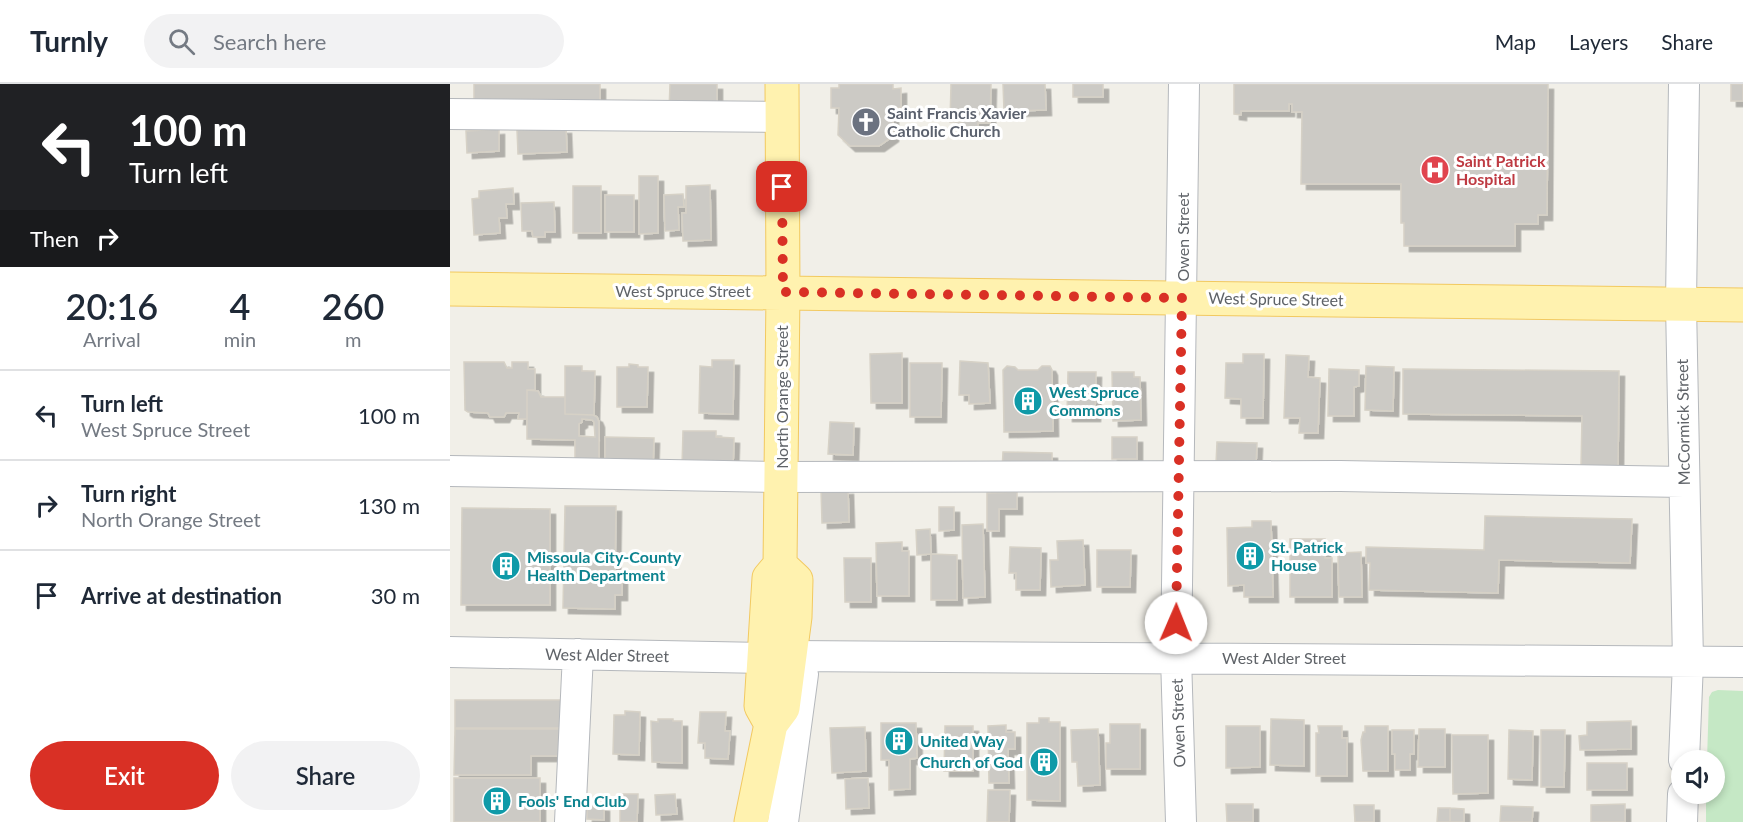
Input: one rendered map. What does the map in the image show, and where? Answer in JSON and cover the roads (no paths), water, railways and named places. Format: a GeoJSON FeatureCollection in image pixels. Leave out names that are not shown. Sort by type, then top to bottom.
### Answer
{"type":"FeatureCollection","features":[{"type":"Feature","properties":{"kind":"main road","name":"North Orange Street"},"geometry":{"type":"LineString","coordinates":[[751,822],[771,724],[783,708],[787,657],[769,578],[780,565],[783,292],[782,84]]}},
{"type":"Feature","properties":{"kind":"main road","name":"West Spruce Street"},"geometry":{"type":"LineString","coordinates":[[450,289],[1743,305]]}},
{"type":"Feature","properties":{"kind":"street","name":"Owen Street"},"geometry":{"type":"LineString","coordinates":[[1181,822],[1176,657],[1184,84]]}},
{"type":"Feature","properties":{"kind":"street","name":"McCormick Street"},"geometry":{"type":"LineString","coordinates":[[1684,84],[1681,304],[1688,662],[1684,750]]}},
{"type":"Feature","properties":{"kind":"street"},"geometry":{"type":"LineString","coordinates":[[450,114],[782,117]]}},
{"type":"Feature","properties":{"kind":"street"},"geometry":{"type":"LineString","coordinates":[[450,471],[782,477],[1340,476],[1684,482]]}},
{"type":"Feature","properties":{"kind":"street","name":"West Alder Street"},"geometry":{"type":"LineString","coordinates":[[450,652],[787,657],[1176,657],[1743,662]]}},
{"type":"Feature","properties":{"kind":"street"},"geometry":{"type":"LineString","coordinates":[[570,822],[578,654]]}},
{"type":"Feature","properties":{"kind":"street","name":"North Orange Street"},"geometry":{"type":"LineString","coordinates":[[783,822],[787,657]]}},
{"type":"Feature","properties":{"kind":"street"},"geometry":{"type":"LineString","coordinates":[[1682,822],[1683,804]]}},
{"type":"Feature","properties":{"kind":"place","name":"Saint Francis Xavier Catholic Church"},"geometry":{"type":"Point","coordinates":[866,122]}},
{"type":"Feature","properties":{"kind":"place","name":"Saint Patrick Hospital"},"geometry":{"type":"Point","coordinates":[1435,170]}},
{"type":"Feature","properties":{"kind":"place","name":"West Spruce Commons"},"geometry":{"type":"Point","coordinates":[1028,401]}},
{"type":"Feature","properties":{"kind":"place","name":"St. Patrick House"},"geometry":{"type":"Point","coordinates":[1250,556]}},
{"type":"Feature","properties":{"kind":"place","name":"Missoula City-County Health Department"},"geometry":{"type":"Point","coordinates":[506,566]}},
{"type":"Feature","properties":{"kind":"place","name":"United Way"},"geometry":{"type":"Point","coordinates":[899,741]}},
{"type":"Feature","properties":{"kind":"place","name":"Church of God"},"geometry":{"type":"Point","coordinates":[1044,762]}},
{"type":"Feature","properties":{"kind":"place","name":"Fools' End Club"},"geometry":{"type":"Point","coordinates":[497,801]}}]}
